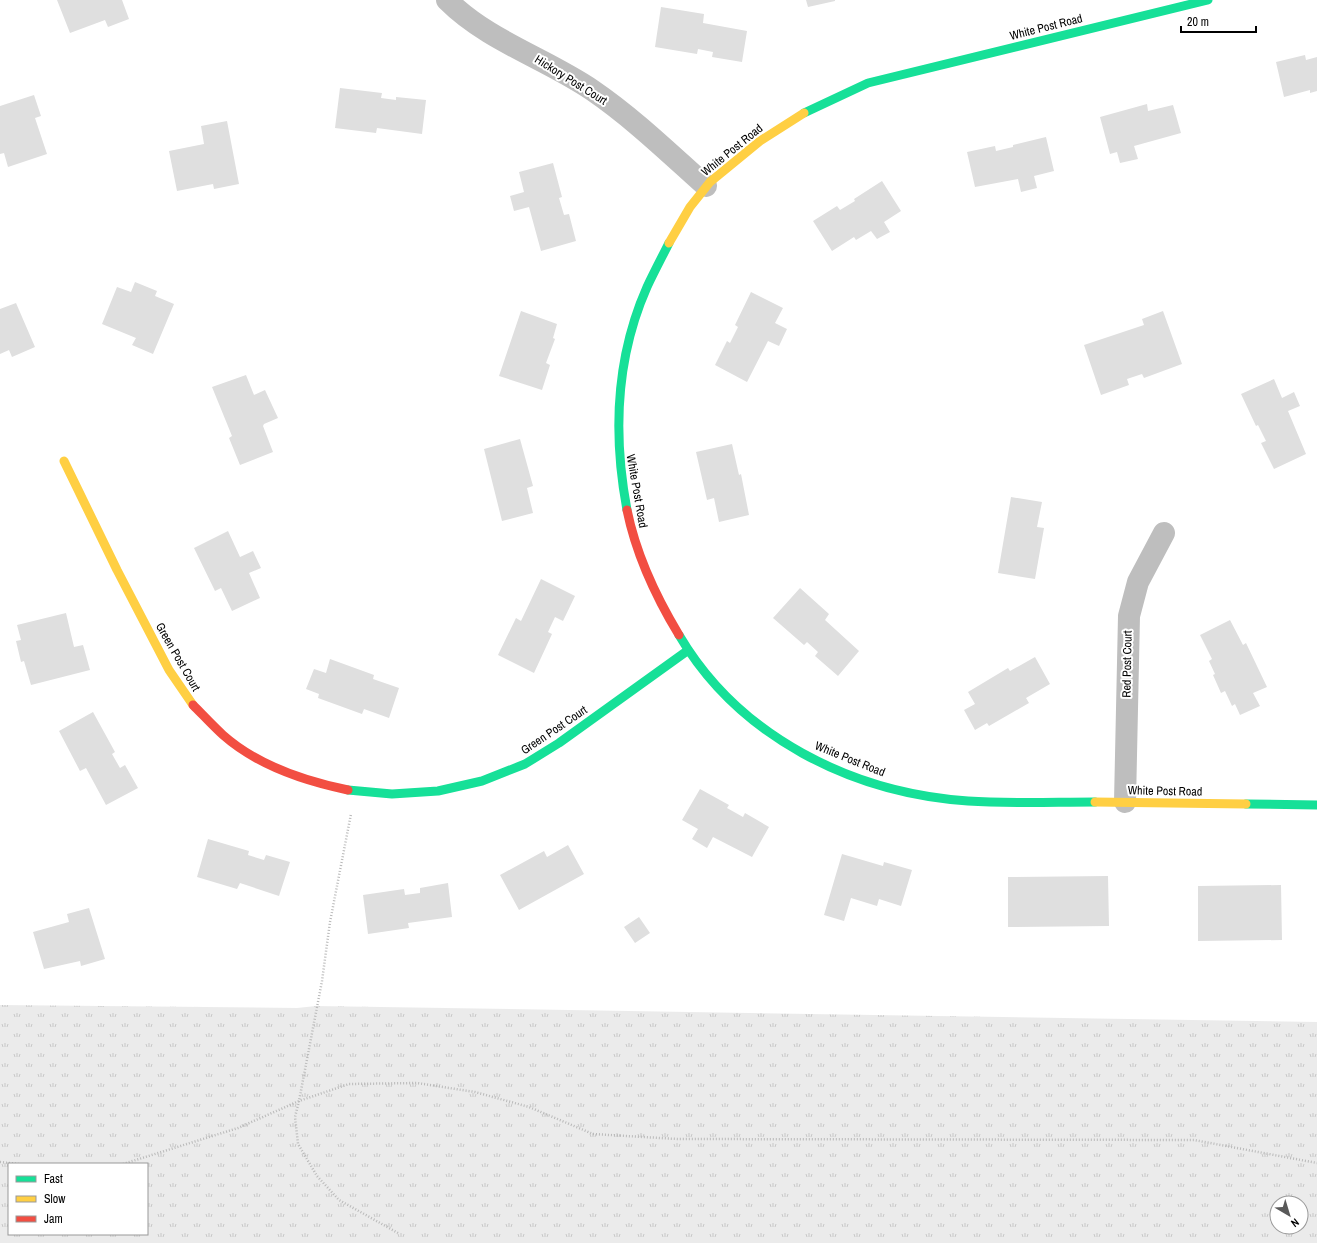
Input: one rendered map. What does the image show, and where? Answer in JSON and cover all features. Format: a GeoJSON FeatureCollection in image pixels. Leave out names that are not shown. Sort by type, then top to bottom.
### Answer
{"type":"FeatureCollection","features":[{"type":"Feature","properties":{"kind":"street","name":"Hickory Post Court"},"geometry":{"type":"LineString","coordinates":[[447,0],[484,30],[592,90],[623,113],[706,186]]}},
{"type":"Feature","properties":{"kind":"street","name":"White Post Road"},"geometry":{"type":"LineString","coordinates":[[1208,0],[868,83],[832,97],[797,116],[743,153],[706,186],[689,208],[655,267],[643,296],[626,352],[619,388],[618,415],[620,479],[633,536],[655,593],[687,651],[717,687],[765,728],[814,759],[868,782],[919,795],[968,801],[1317,805]]}},
{"type":"Feature","properties":{"kind":"street","name":"Green Post Court"},"geometry":{"type":"LineString","coordinates":[[64,462],[132,599],[178,685],[191,703],[229,741],[267,765],[307,781],[360,792],[385,795],[453,789],[501,774],[546,752],[687,651]]}},
{"type":"Feature","properties":{"kind":"street","name":"Red Post Court"},"geometry":{"type":"LineString","coordinates":[[1125,802],[1129,616],[1138,582],[1164,533]]}},
{"type":"Feature","properties":{"kind":"path"},"geometry":{"type":"LineString","coordinates":[[360,792],[349,819],[330,922],[322,981],[300,1101],[295,1117],[298,1144],[317,1176],[339,1200],[398,1233]]}},
{"type":"Feature","properties":{"kind":"path"},"geometry":{"type":"LineString","coordinates":[[126,1163],[238,1128],[300,1101],[349,1084],[417,1083],[475,1092],[529,1107],[593,1134],[677,1139],[1194,1140],[1317,1162]]}},
{"type":"Feature","properties":{"kind":"green space"},"geometry":{"type":"Polygon","coordinates":[[[0,1005],[297,1008],[316,1006],[1317,1022],[1317,1243],[0,1243],[0,1005]]]}},
{"type":"Feature","properties":{"kind":"building"},"geometry":{"type":"Polygon","coordinates":[[[57,0],[122,0],[129,19],[108,27],[105,20],[70,33],[57,0]]]}},
{"type":"Feature","properties":{"kind":"building"},"geometry":{"type":"Polygon","coordinates":[[[806,0],[835,0],[835,1],[808,7],[806,0]]]}},
{"type":"Feature","properties":{"kind":"building"},"geometry":{"type":"Polygon","coordinates":[[[661,7],[704,14],[703,23],[747,31],[742,62],[712,57],[713,52],[698,49],[697,54],[655,47],[661,7]]]}},
{"type":"Feature","properties":{"kind":"building"},"geometry":{"type":"Polygon","coordinates":[[[1305,55],[1306,60],[1317,57],[1317,91],[1310,93],[1310,90],[1284,97],[1276,62],[1305,55]]]}},
{"type":"Feature","properties":{"kind":"building"},"geometry":{"type":"Polygon","coordinates":[[[340,88],[382,93],[381,98],[396,100],[396,97],[426,100],[422,134],[377,128],[376,133],[335,128],[340,88]]]}},
{"type":"Feature","properties":{"kind":"building"},"geometry":{"type":"Polygon","coordinates":[[[34,95],[41,116],[35,118],[47,154],[8,167],[4,153],[0,154],[0,106],[34,95]]]}},
{"type":"Feature","properties":{"kind":"building"},"geometry":{"type":"Polygon","coordinates":[[[1147,104],[1148,111],[1173,105],[1181,133],[1134,146],[1138,159],[1120,163],[1117,152],[1110,154],[1100,117],[1147,104]]]}},
{"type":"Feature","properties":{"kind":"building"},"geometry":{"type":"Polygon","coordinates":[[[227,121],[239,184],[214,189],[213,184],[177,191],[169,151],[204,144],[201,126],[227,121]]]}},
{"type":"Feature","properties":{"kind":"building"},"geometry":{"type":"Polygon","coordinates":[[[1046,137],[1054,171],[1034,176],[1037,188],[1021,192],[1018,179],[975,187],[967,152],[995,146],[996,151],[1046,137]]]}},
{"type":"Feature","properties":{"kind":"building"},"geometry":{"type":"Polygon","coordinates":[[[553,163],[562,197],[559,198],[564,215],[569,214],[576,241],[541,251],[529,207],[514,211],[510,196],[524,192],[519,172],[553,163]]]}},
{"type":"Feature","properties":{"kind":"building"},"geometry":{"type":"Polygon","coordinates":[[[882,181],[901,211],[884,222],[890,232],[877,239],[871,231],[856,240],[854,237],[832,251],[813,221],[837,206],[840,210],[882,181]]]}},
{"type":"Feature","properties":{"kind":"building"},"geometry":{"type":"Polygon","coordinates":[[[135,282],[157,291],[155,296],[174,304],[153,354],[132,345],[136,338],[102,324],[117,287],[131,292],[135,282]]]}},
{"type":"Feature","properties":{"kind":"building"},"geometry":{"type":"Polygon","coordinates":[[[751,292],[783,308],[775,323],[787,329],[779,346],[768,341],[747,382],[715,365],[727,341],[730,343],[738,327],[735,325],[751,292]]]}},
{"type":"Feature","properties":{"kind":"building"},"geometry":{"type":"Polygon","coordinates":[[[16,303],[35,347],[12,357],[9,350],[0,354],[0,309],[16,303]]]}},
{"type":"Feature","properties":{"kind":"building"},"geometry":{"type":"Polygon","coordinates":[[[521,311],[557,324],[553,338],[555,339],[546,363],[550,365],[542,390],[499,376],[521,311]]]}},
{"type":"Feature","properties":{"kind":"building"},"geometry":{"type":"Polygon","coordinates":[[[1163,311],[1182,364],[1144,378],[1142,374],[1127,379],[1129,385],[1101,395],[1084,345],[1144,325],[1142,319],[1163,311]]]}},
{"type":"Feature","properties":{"kind":"building"},"geometry":{"type":"Polygon","coordinates":[[[246,375],[254,395],[265,390],[278,418],[264,424],[263,426],[273,452],[240,465],[229,438],[232,436],[212,387],[246,375]]]}},
{"type":"Feature","properties":{"kind":"building"},"geometry":{"type":"Polygon","coordinates":[[[1274,379],[1282,398],[1294,392],[1300,406],[1288,411],[1306,454],[1274,469],[1261,443],[1266,441],[1258,425],[1256,426],[1241,394],[1274,379]]]}},
{"type":"Feature","properties":{"kind":"building"},"geometry":{"type":"Polygon","coordinates":[[[520,439],[533,486],[527,488],[533,513],[502,521],[484,449],[520,439]]]}},
{"type":"Feature","properties":{"kind":"building"},"geometry":{"type":"Polygon","coordinates":[[[732,444],[739,475],[741,474],[749,515],[719,522],[714,498],[707,500],[696,452],[732,444]]]}},
{"type":"Feature","properties":{"kind":"building"},"geometry":{"type":"Polygon","coordinates":[[[1011,497],[1042,502],[1037,527],[1044,528],[1035,579],[998,573],[1011,497]]]}},
{"type":"Feature","properties":{"kind":"building"},"geometry":{"type":"Polygon","coordinates":[[[228,531],[240,557],[253,551],[261,568],[249,573],[260,598],[232,611],[221,588],[215,591],[194,548],[228,531]]]}},
{"type":"Feature","properties":{"kind":"building"},"geometry":{"type":"Polygon","coordinates":[[[541,579],[575,596],[563,621],[555,617],[548,632],[552,634],[534,673],[498,655],[516,618],[521,621],[541,579]]]}},
{"type":"Feature","properties":{"kind":"building"},"geometry":{"type":"Polygon","coordinates":[[[800,588],[829,614],[825,620],[859,651],[838,676],[815,656],[818,652],[807,642],[804,645],[773,618],[800,588]]]}},
{"type":"Feature","properties":{"kind":"building"},"geometry":{"type":"Polygon","coordinates":[[[66,613],[74,647],[83,645],[90,670],[31,685],[24,661],[21,662],[16,641],[21,640],[17,625],[66,613]]]}},
{"type":"Feature","properties":{"kind":"building"},"geometry":{"type":"Polygon","coordinates":[[[1230,620],[1243,645],[1246,643],[1267,687],[1253,693],[1260,706],[1240,715],[1235,704],[1232,706],[1225,691],[1221,693],[1209,661],[1212,659],[1200,635],[1230,620]]]}},
{"type":"Feature","properties":{"kind":"building"},"geometry":{"type":"Polygon","coordinates":[[[1035,657],[1050,684],[1026,698],[1029,703],[989,726],[987,723],[975,730],[964,710],[975,704],[968,692],[1008,668],[1010,671],[1035,657]]]}},
{"type":"Feature","properties":{"kind":"building"},"geometry":{"type":"Polygon","coordinates":[[[330,659],[374,675],[373,679],[399,688],[389,718],[364,709],[362,714],[318,698],[319,694],[306,689],[314,669],[326,673],[330,659]]]}},
{"type":"Feature","properties":{"kind":"building"},"geometry":{"type":"Polygon","coordinates":[[[93,712],[115,752],[112,754],[120,768],[125,765],[138,788],[106,805],[86,768],[80,771],[59,731],[93,712]]]}},
{"type":"Feature","properties":{"kind":"building"},"geometry":{"type":"Polygon","coordinates":[[[700,789],[729,805],[727,808],[743,817],[745,813],[769,827],[752,857],[713,837],[707,848],[692,839],[698,829],[682,820],[700,789]]]}},
{"type":"Feature","properties":{"kind":"building"},"geometry":{"type":"Polygon","coordinates":[[[208,839],[249,851],[248,855],[264,860],[266,855],[290,862],[279,896],[240,883],[237,889],[197,877],[208,839]]]}},
{"type":"Feature","properties":{"kind":"building"},"geometry":{"type":"Polygon","coordinates":[[[568,845],[584,874],[519,910],[500,875],[544,851],[547,857],[568,845]]]}},
{"type":"Feature","properties":{"kind":"building"},"geometry":{"type":"Polygon","coordinates":[[[842,854],[883,866],[884,862],[912,870],[901,906],[879,899],[877,906],[851,898],[844,921],[824,915],[842,854]]]}},
{"type":"Feature","properties":{"kind":"building"},"geometry":{"type":"Polygon","coordinates":[[[1108,876],[1109,926],[1008,927],[1008,877],[1108,876]]]}},
{"type":"Feature","properties":{"kind":"building"},"geometry":{"type":"Polygon","coordinates":[[[448,883],[452,917],[408,923],[409,928],[368,934],[363,895],[404,889],[405,895],[420,893],[420,888],[448,883]]]}},
{"type":"Feature","properties":{"kind":"building"},"geometry":{"type":"Polygon","coordinates":[[[1281,885],[1282,940],[1198,941],[1198,886],[1281,885]]]}},
{"type":"Feature","properties":{"kind":"building"},"geometry":{"type":"Polygon","coordinates":[[[89,908],[105,959],[81,966],[80,961],[44,969],[33,932],[69,922],[67,914],[89,908]]]}},
{"type":"Feature","properties":{"kind":"building"},"geometry":{"type":"Polygon","coordinates":[[[639,917],[650,933],[635,943],[624,927],[639,917]]]}},
{"type":"Feature","properties":{"kind":"traffic: fast"},"geometry":{"type":"LineString","coordinates":[[804,113],[868,83],[1208,0]]}},
{"type":"Feature","properties":{"kind":"traffic: fast"},"geometry":{"type":"LineString","coordinates":[[627,510],[620,453],[619,425],[623,369],[637,314],[647,287],[669,243]]}},
{"type":"Feature","properties":{"kind":"traffic: fast"},"geometry":{"type":"LineString","coordinates":[[679,635],[704,671],[733,703],[766,730],[802,753],[841,772],[882,786],[925,796],[984,802],[1095,802]]}},
{"type":"Feature","properties":{"kind":"traffic: fast"},"geometry":{"type":"LineString","coordinates":[[348,790],[392,794],[438,791],[482,781],[525,764],[559,743],[687,651]]}},
{"type":"Feature","properties":{"kind":"traffic: fast"},"geometry":{"type":"LineString","coordinates":[[1246,804],[1317,805]]}},
{"type":"Feature","properties":{"kind":"traffic: slow"},"geometry":{"type":"LineString","coordinates":[[669,243],[690,207],[710,182],[760,141],[804,113]]}},
{"type":"Feature","properties":{"kind":"traffic: slow"},"geometry":{"type":"LineString","coordinates":[[64,461],[117,570],[169,670],[193,705]]}},
{"type":"Feature","properties":{"kind":"traffic: slow"},"geometry":{"type":"LineString","coordinates":[[1095,802],[1246,804]]}},
{"type":"Feature","properties":{"kind":"traffic: jam"},"geometry":{"type":"LineString","coordinates":[[627,510],[641,559],[662,606],[679,635]]}},
{"type":"Feature","properties":{"kind":"traffic: jam"},"geometry":{"type":"LineString","coordinates":[[193,705],[223,735],[237,746],[266,764],[298,777],[348,790]]}}]}
